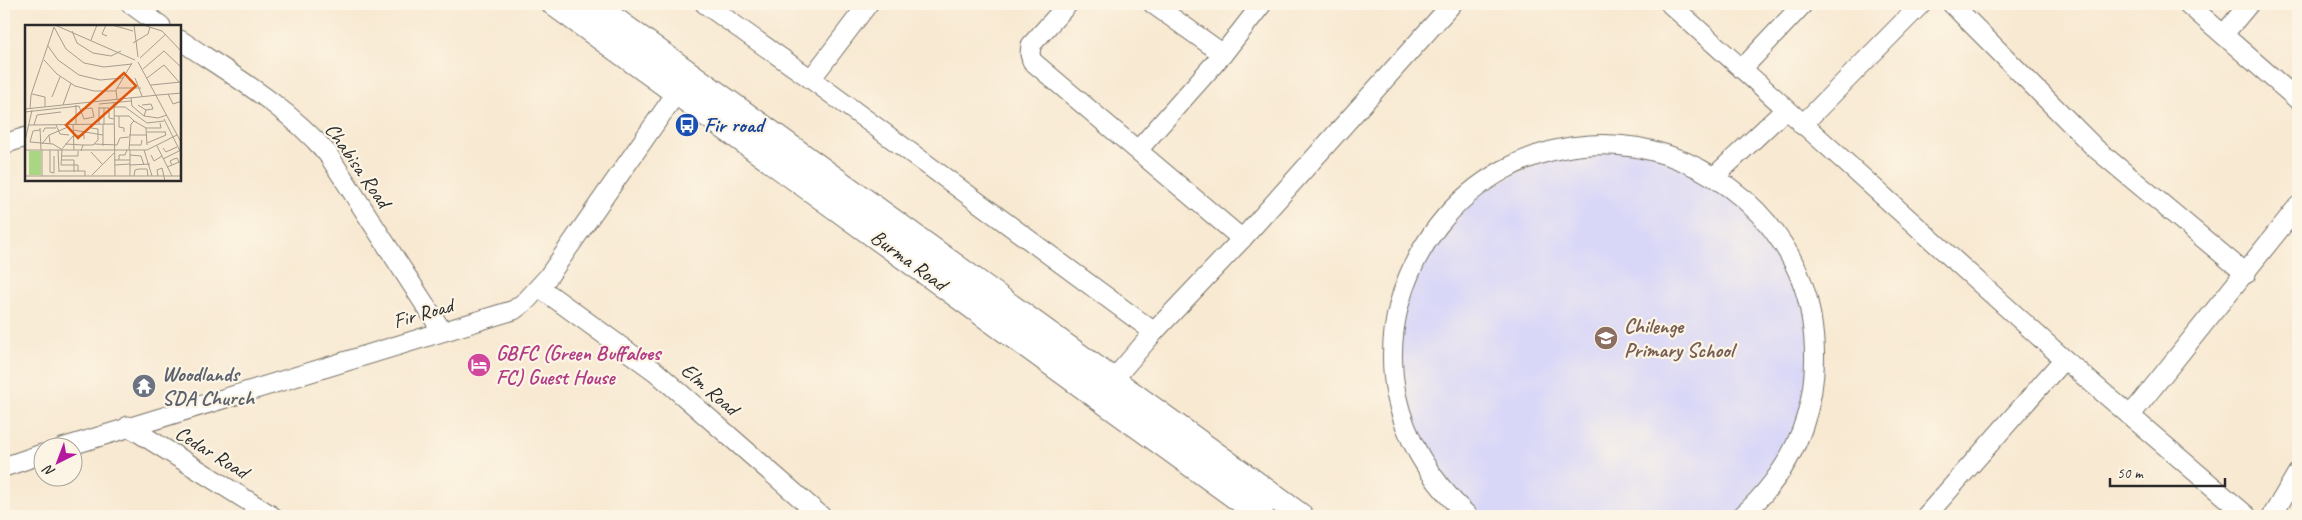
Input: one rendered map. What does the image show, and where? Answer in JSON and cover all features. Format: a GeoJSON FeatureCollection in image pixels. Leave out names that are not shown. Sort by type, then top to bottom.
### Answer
{"type":"FeatureCollection","features":[{"type":"Feature","properties":{"kind":"main road","name":"Burma Road"},"geometry":{"type":"LineString","coordinates":[[554,4],[684,82],[1113,380],[1301,516]]}},
{"type":"Feature","properties":{"kind":"main road","name":"Burma Road"},"geometry":{"type":"LineString","coordinates":[[593,4],[684,82],[1262,516]]}},
{"type":"Feature","properties":{"kind":"street"},"geometry":{"type":"LineString","coordinates":[[131,4],[160,25]]}},
{"type":"Feature","properties":{"kind":"street"},"geometry":{"type":"LineString","coordinates":[[705,4],[1154,332]]}},
{"type":"Feature","properties":{"kind":"street"},"geometry":{"type":"LineString","coordinates":[[810,79],[868,4]]}},
{"type":"Feature","properties":{"kind":"street"},"geometry":{"type":"LineString","coordinates":[[1068,4],[1031,45],[1030,54],[1032,61],[1242,239]]}},
{"type":"Feature","properties":{"kind":"street"},"geometry":{"type":"LineString","coordinates":[[1153,4],[1223,54]]}},
{"type":"Feature","properties":{"kind":"street"},"geometry":{"type":"LineString","coordinates":[[1138,150],[1223,54],[1262,4]]}},
{"type":"Feature","properties":{"kind":"street"},"geometry":{"type":"LineString","coordinates":[[1113,380],[1154,332],[1242,239],[1452,4]]}},
{"type":"Feature","properties":{"kind":"street"},"geometry":{"type":"LineString","coordinates":[[1670,4],[1802,125],[2064,359],[2247,516]]}},
{"type":"Feature","properties":{"kind":"street"},"geometry":{"type":"LineString","coordinates":[[1742,69],[1803,4]]}},
{"type":"Feature","properties":{"kind":"street"},"geometry":{"type":"LineString","coordinates":[[1802,125],[1921,4]]}},
{"type":"Feature","properties":{"kind":"street"},"geometry":{"type":"LineString","coordinates":[[1952,4],[2095,148],[2246,274]]}},
{"type":"Feature","properties":{"kind":"street"},"geometry":{"type":"LineString","coordinates":[[2188,4],[2298,100]]}},
{"type":"Feature","properties":{"kind":"street"},"geometry":{"type":"LineString","coordinates":[[2224,34],[2249,4]]}},
{"type":"Feature","properties":{"kind":"street","name":"Chabisa Road"},"geometry":{"type":"LineString","coordinates":[[181,41],[284,110],[308,132],[326,154],[442,331]]}},
{"type":"Feature","properties":{"kind":"street","name":"Fir Road"},"geometry":{"type":"LineString","coordinates":[[82,441],[514,310],[539,287],[558,263],[684,82]]}},
{"type":"Feature","properties":{"kind":"street"},"geometry":{"type":"LineString","coordinates":[[1715,176],[1786,110]]}},
{"type":"Feature","properties":{"kind":"street"},"geometry":{"type":"LineString","coordinates":[[4,144],[25,137]]}},
{"type":"Feature","properties":{"kind":"street"},"geometry":{"type":"LineString","coordinates":[[1468,516],[1447,496],[1429,473],[1415,448],[1404,422],[1396,394],[1393,365],[1394,337],[1398,308],[1406,281],[1418,255],[1433,230],[1451,208],[1472,189],[1496,173],[1522,160],[1568,148],[1606,144],[1634,146],[1680,159],[1715,176],[1765,219],[1784,246],[1802,283],[1809,306],[1815,339],[1815,372],[1811,396],[1800,436],[1785,465],[1766,492],[1742,516]]}},
{"type":"Feature","properties":{"kind":"street"},"geometry":{"type":"LineString","coordinates":[[2130,416],[2246,274],[2298,206]]}},
{"type":"Feature","properties":{"kind":"street","name":"Elm Road"},"geometry":{"type":"LineString","coordinates":[[539,287],[656,372],[821,516]]}},
{"type":"Feature","properties":{"kind":"street"},"geometry":{"type":"LineString","coordinates":[[1926,516],[2064,359]]}},
{"type":"Feature","properties":{"kind":"street","name":"Cedar Road"},"geometry":{"type":"LineString","coordinates":[[128,426],[272,516]]}},
{"type":"Feature","properties":{"kind":"street"},"geometry":{"type":"LineString","coordinates":[[4,467],[32,457]]}},
{"type":"Feature","properties":{"kind":"street"},"geometry":{"type":"LineString","coordinates":[[2272,516],[2298,472]]}},
{"type":"Feature","properties":{"kind":"shaded area","name":"Chilenge Primary School"},"geometry":{"type":"Polygon","coordinates":[[[1635,144],[1732,189],[1813,296],[1825,369],[1794,451],[1743,516],[1468,516],[1407,431],[1397,306],[1439,235],[1484,191],[1550,156],[1635,144]]]}},
{"type":"Feature","properties":{"kind":"place","name":"Fir road"},"geometry":{"type":"Point","coordinates":[687,125]}},
{"type":"Feature","properties":{"kind":"place","name":"Chilenge Primary School"},"geometry":{"type":"Point","coordinates":[1606,338]}},
{"type":"Feature","properties":{"kind":"place","name":"GBFC (Green Buffaloes FC) Guest House"},"geometry":{"type":"Point","coordinates":[479,365]}},
{"type":"Feature","properties":{"kind":"place","name":"Woodlands SDA Church"},"geometry":{"type":"Point","coordinates":[144,386]}}]}
